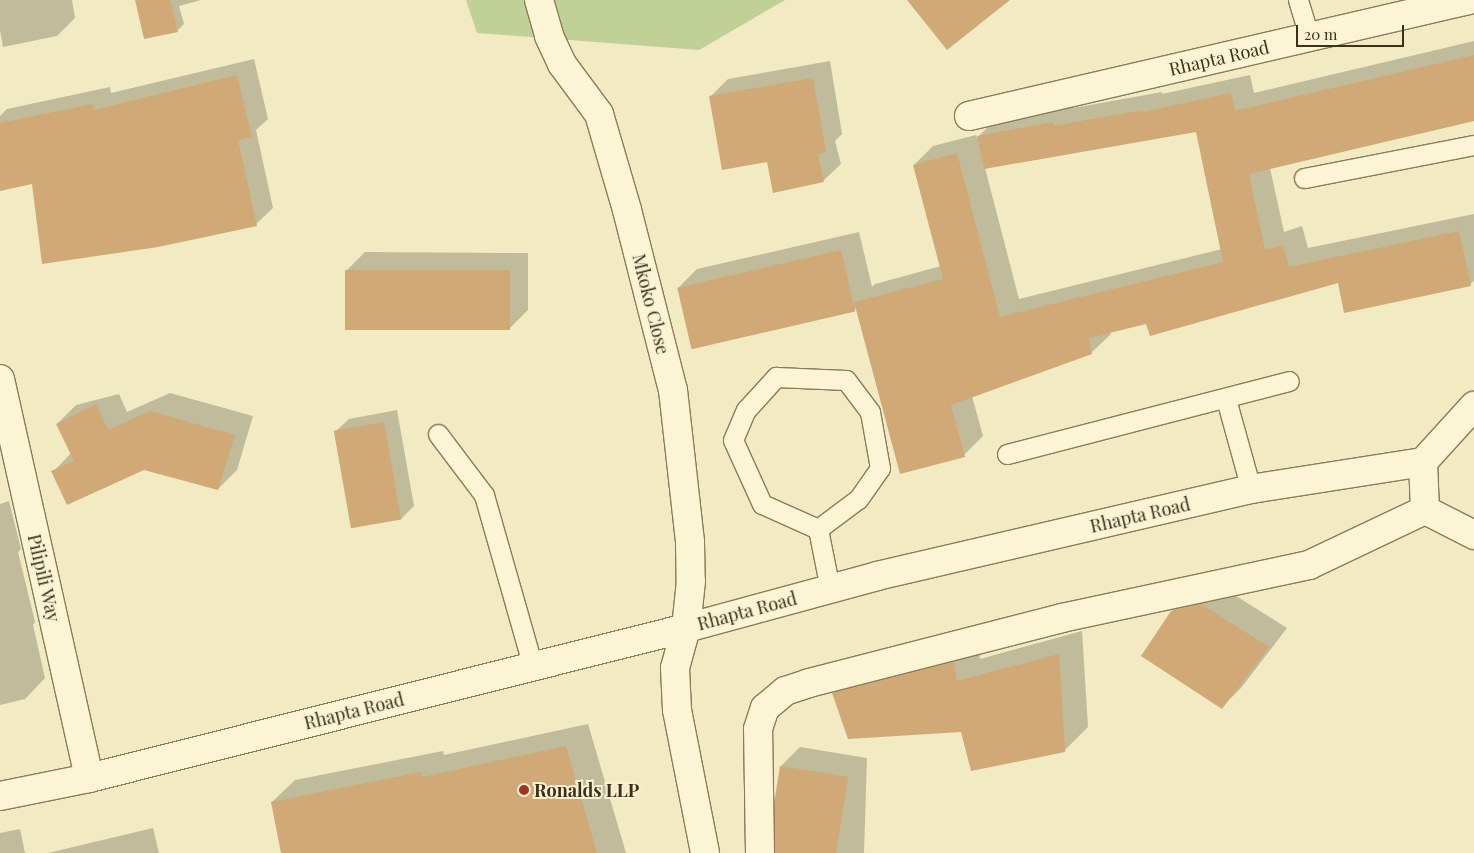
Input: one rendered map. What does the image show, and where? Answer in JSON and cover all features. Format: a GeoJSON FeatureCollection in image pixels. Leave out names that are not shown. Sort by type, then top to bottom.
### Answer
{"type":"FeatureCollection","features":[{"type":"Feature","properties":{"kind":"street","name":"Mkoko Close"},"geometry":{"type":"LineString","coordinates":[[539,0],[549,36],[562,64],[599,114],[627,210],[664,351],[672,390],[690,542],[691,581],[686,628],[676,668],[677,710],[705,853]]}},
{"type":"Feature","properties":{"kind":"street","name":"Rhapta Road"},"geometry":{"type":"LineString","coordinates":[[969,116],[1309,37],[1416,6],[1469,0]]}},
{"type":"Feature","properties":{"kind":"street","name":"Pilipili Way"},"geometry":{"type":"LineString","coordinates":[[0,379],[89,778]]}},
{"type":"Feature","properties":{"kind":"street"},"geometry":{"type":"LineString","coordinates":[[1426,510],[1423,462],[1474,406]]}},
{"type":"Feature","properties":{"kind":"street","name":"Rhapta Road"},"geometry":{"type":"LineString","coordinates":[[0,796],[89,778],[686,628],[830,589],[1251,489],[1423,462]]}},
{"type":"Feature","properties":{"kind":"street"},"geometry":{"type":"LineString","coordinates":[[1426,510],[1474,535]]}},
{"type":"Feature","properties":{"kind":"street"},"geometry":{"type":"LineString","coordinates":[[760,853],[758,729],[765,708],[785,691],[1062,618],[1309,565],[1426,510]]}},
{"type":"Feature","properties":{"kind":"lane"},"geometry":{"type":"LineString","coordinates":[[1298,0],[1309,37]]}},
{"type":"Feature","properties":{"kind":"lane"},"geometry":{"type":"LineString","coordinates":[[1304,178],[1474,145]]}},
{"type":"Feature","properties":{"kind":"lane"},"geometry":{"type":"LineString","coordinates":[[776,377],[846,380],[870,412],[880,468],[858,498],[818,529],[762,504],[733,440],[746,410],[776,377]]}},
{"type":"Feature","properties":{"kind":"lane"},"geometry":{"type":"LineString","coordinates":[[1007,454],[1226,399],[1289,381]]}},
{"type":"Feature","properties":{"kind":"lane"},"geometry":{"type":"LineString","coordinates":[[1226,399],[1251,489]]}},
{"type":"Feature","properties":{"kind":"lane"},"geometry":{"type":"LineString","coordinates":[[438,434],[484,495],[533,666]]}},
{"type":"Feature","properties":{"kind":"lane"},"geometry":{"type":"LineString","coordinates":[[818,529],[830,589]]}},
{"type":"Feature","properties":{"kind":"green space"},"geometry":{"type":"Polygon","coordinates":[[[466,0],[785,0],[699,50],[477,33],[466,0]]]}},
{"type":"Feature","properties":{"kind":"building"},"geometry":{"type":"Polygon","coordinates":[[[135,0],[170,0],[178,32],[144,39],[135,0]]]}},
{"type":"Feature","properties":{"kind":"building"},"geometry":{"type":"Polygon","coordinates":[[[907,0],[1010,0],[947,50],[907,0]]]}},
{"type":"Feature","properties":{"kind":"building"},"geometry":{"type":"Polygon","coordinates":[[[1474,55],[1474,121],[1249,174],[1265,250],[1283,245],[1289,267],[1459,231],[1471,286],[1344,313],[1338,283],[1150,336],[1146,324],[1089,338],[1092,354],[951,405],[965,457],[900,474],[854,302],[943,279],[913,165],[957,153],[1000,317],[1223,262],[1196,132],[984,169],[977,136],[1053,122],[1054,126],[1143,110],[1143,112],[1231,93],[1235,111],[1474,55]]]}},
{"type":"Feature","properties":{"kind":"building"},"geometry":{"type":"Polygon","coordinates":[[[237,75],[252,137],[238,140],[257,226],[158,247],[42,264],[32,184],[0,191],[0,123],[93,104],[94,110],[237,75]]]}},
{"type":"Feature","properties":{"kind":"building"},"geometry":{"type":"Polygon","coordinates":[[[813,78],[826,152],[818,154],[824,182],[773,193],[767,162],[722,170],[709,96],[813,78]]]}},
{"type":"Feature","properties":{"kind":"building"},"geometry":{"type":"Polygon","coordinates":[[[841,250],[855,311],[691,349],[677,288],[841,250]]]}},
{"type":"Feature","properties":{"kind":"building"},"geometry":{"type":"Polygon","coordinates":[[[345,270],[510,270],[510,330],[345,330],[345,270]]]}},
{"type":"Feature","properties":{"kind":"building"},"geometry":{"type":"Polygon","coordinates":[[[96,404],[108,430],[150,411],[235,435],[218,490],[144,470],[67,505],[51,471],[74,461],[56,424],[96,404]]]}},
{"type":"Feature","properties":{"kind":"building"},"geometry":{"type":"Polygon","coordinates":[[[384,422],[401,519],[351,528],[334,431],[384,422]]]}},
{"type":"Feature","properties":{"kind":"building"},"geometry":{"type":"Polygon","coordinates":[[[1201,604],[1269,647],[1222,709],[1141,656],[1171,611],[1201,604]]]}},
{"type":"Feature","properties":{"kind":"building"},"geometry":{"type":"Polygon","coordinates":[[[1059,654],[1065,752],[971,771],[961,732],[848,739],[832,693],[954,662],[957,681],[1059,654]]]}},
{"type":"Feature","properties":{"kind":"building"},"geometry":{"type":"Polygon","coordinates":[[[566,746],[597,853],[281,853],[271,802],[421,772],[422,777],[566,746]]]}},
{"type":"Feature","properties":{"kind":"building"},"geometry":{"type":"Polygon","coordinates":[[[780,766],[848,777],[836,853],[766,852],[780,766]]]}},
{"type":"Feature","properties":{"kind":"place","name":"Ronalds LLP"},"geometry":{"type":"Point","coordinates":[524,790]}}]}
